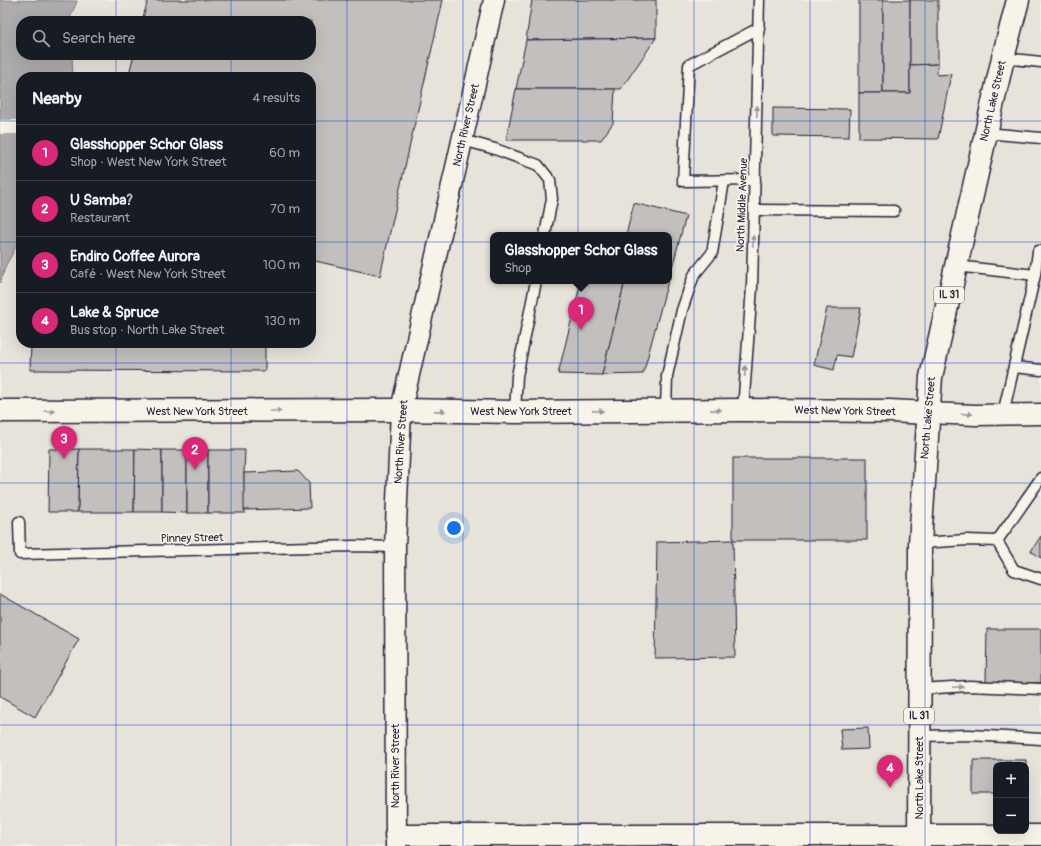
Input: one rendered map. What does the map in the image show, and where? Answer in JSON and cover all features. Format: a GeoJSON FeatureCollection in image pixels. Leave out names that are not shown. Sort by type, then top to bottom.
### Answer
{"type":"FeatureCollection","features":[{"type":"Feature","properties":{"kind":"main road","name":"North Lake Street"},"geometry":{"type":"LineString","coordinates":[[919,840],[920,542],[931,377],[1003,58],[1018,0]]}},
{"type":"Feature","properties":{"kind":"main road","name":"West New York Street"},"geometry":{"type":"LineString","coordinates":[[5,411],[401,410],[515,412],[743,410],[890,411],[928,414]]}},
{"type":"Feature","properties":{"kind":"street","name":"North River Street"},"geometry":{"type":"LineString","coordinates":[[396,840],[395,547],[401,410],[494,0]]}},
{"type":"Feature","properties":{"kind":"street","name":"West New York Street"},"geometry":{"type":"LineString","coordinates":[[928,414],[1041,414]]}},
{"type":"Feature","properties":{"kind":"street"},"geometry":{"type":"LineString","coordinates":[[396,840],[919,840],[1041,835]]}},
{"type":"Feature","properties":{"kind":"lane","name":"North Middle Avenue"},"geometry":{"type":"LineString","coordinates":[[743,410],[752,287],[759,0]]}},
{"type":"Feature","properties":{"kind":"lane"},"geometry":{"type":"LineString","coordinates":[[755,180],[683,180],[689,65],[759,28]]}},
{"type":"Feature","properties":{"kind":"lane"},"geometry":{"type":"LineString","coordinates":[[1003,58],[1041,62]]}},
{"type":"Feature","properties":{"kind":"lane"},"geometry":{"type":"LineString","coordinates":[[986,133],[1041,138]]}},
{"type":"Feature","properties":{"kind":"lane"},"geometry":{"type":"LineString","coordinates":[[463,140],[496,149],[538,165],[550,180],[552,199],[546,232]]}},
{"type":"Feature","properties":{"kind":"lane"},"geometry":{"type":"LineString","coordinates":[[666,410],[667,376],[682,310],[694,275],[712,253],[724,181]]}},
{"type":"Feature","properties":{"kind":"lane"},"geometry":{"type":"LineString","coordinates":[[754,210],[894,211]]}},
{"type":"Feature","properties":{"kind":"lane"},"geometry":{"type":"LineString","coordinates":[[1003,414],[1035,275],[1038,251],[1041,251]]}},
{"type":"Feature","properties":{"kind":"lane"},"geometry":{"type":"LineString","coordinates":[[956,266],[1035,275]]}},
{"type":"Feature","properties":{"kind":"lane"},"geometry":{"type":"LineString","coordinates":[[515,412],[517,376],[535,284]]}},
{"type":"Feature","properties":{"kind":"lane"},"geometry":{"type":"LineString","coordinates":[[1014,368],[1041,370]]}},
{"type":"Feature","properties":{"kind":"lane"},"geometry":{"type":"LineString","coordinates":[[997,541],[1041,478]]}},
{"type":"Feature","properties":{"kind":"lane","name":"Pinney Street"},"geometry":{"type":"LineString","coordinates":[[19,522],[20,554],[355,546],[395,547]]}},
{"type":"Feature","properties":{"kind":"lane"},"geometry":{"type":"LineString","coordinates":[[920,542],[967,540],[997,541]]}},
{"type":"Feature","properties":{"kind":"lane"},"geometry":{"type":"LineString","coordinates":[[997,541],[1014,570],[1041,580]]}},
{"type":"Feature","properties":{"kind":"lane"},"geometry":{"type":"LineString","coordinates":[[919,689],[968,686],[1041,689]]}},
{"type":"Feature","properties":{"kind":"lane"},"geometry":{"type":"LineString","coordinates":[[919,736],[969,735],[1041,739]]}},
{"type":"Feature","properties":{"kind":"shaded area"},"geometry":{"type":"Polygon","coordinates":[[[0,0],[77,1],[71,16],[16,16],[16,60],[72,60],[73,72],[16,72],[16,247],[6,265],[0,283],[0,0]]]}},
{"type":"Feature","properties":{"kind":"shaded area"},"geometry":{"type":"Polygon","coordinates":[[[77,0],[1041,0],[1041,846],[0,846],[0,284],[6,265],[16,247],[16,348],[316,348],[316,72],[73,72],[72,60],[316,60],[316,16],[71,16],[77,0]]]}},
{"type":"Feature","properties":{"kind":"pier"},"geometry":{"type":"Polygon","coordinates":[[[0,120],[16,120],[16,134],[0,134],[0,120]]]}},
{"type":"Feature","properties":{"kind":"building"},"geometry":{"type":"Polygon","coordinates":[[[148,0],[443,0],[380,276],[316,261],[316,72],[129,72],[133,60],[316,60],[316,16],[143,16],[148,0]]]}},
{"type":"Feature","properties":{"kind":"building"},"geometry":{"type":"Polygon","coordinates":[[[532,0],[656,0],[656,38],[526,40],[532,0]]]}},
{"type":"Feature","properties":{"kind":"building"},"geometry":{"type":"Polygon","coordinates":[[[859,0],[883,0],[883,93],[859,93],[859,0]]]}},
{"type":"Feature","properties":{"kind":"building"},"geometry":{"type":"Polygon","coordinates":[[[883,0],[910,0],[910,93],[883,93],[883,0]]]}},
{"type":"Feature","properties":{"kind":"building"},"geometry":{"type":"Polygon","coordinates":[[[910,0],[938,0],[938,64],[910,65],[910,0]]]}},
{"type":"Feature","properties":{"kind":"building"},"geometry":{"type":"Polygon","coordinates":[[[656,38],[621,89],[516,89],[526,40],[656,38]]]}},
{"type":"Feature","properties":{"kind":"building"},"geometry":{"type":"Polygon","coordinates":[[[938,64],[937,75],[951,74],[938,139],[859,138],[859,93],[910,93],[910,65],[938,64]]]}},
{"type":"Feature","properties":{"kind":"building"},"geometry":{"type":"Polygon","coordinates":[[[516,89],[615,89],[613,123],[601,140],[506,140],[516,89]]]}},
{"type":"Feature","properties":{"kind":"building"},"geometry":{"type":"Polygon","coordinates":[[[773,108],[850,109],[849,137],[773,136],[773,108]]]}},
{"type":"Feature","properties":{"kind":"building"},"geometry":{"type":"Polygon","coordinates":[[[634,203],[686,216],[672,268],[672,232],[627,232],[634,203]]]}},
{"type":"Feature","properties":{"kind":"building"},"geometry":{"type":"Polygon","coordinates":[[[580,284],[624,284],[602,375],[558,374],[580,284]]]}},
{"type":"Feature","properties":{"kind":"building"},"geometry":{"type":"Polygon","coordinates":[[[624,284],[667,284],[643,374],[602,375],[624,284]]]}},
{"type":"Feature","properties":{"kind":"building"},"geometry":{"type":"Polygon","coordinates":[[[827,308],[861,308],[851,357],[837,355],[834,370],[814,365],[827,308]]]}},
{"type":"Feature","properties":{"kind":"building"},"geometry":{"type":"Polygon","coordinates":[[[31,348],[265,348],[265,371],[30,370],[31,348]]]}},
{"type":"Feature","properties":{"kind":"building"},"geometry":{"type":"Polygon","coordinates":[[[49,449],[79,449],[78,512],[48,512],[49,449]]]}},
{"type":"Feature","properties":{"kind":"building"},"geometry":{"type":"Polygon","coordinates":[[[79,449],[135,449],[134,512],[78,512],[79,449]]]}},
{"type":"Feature","properties":{"kind":"building"},"geometry":{"type":"Polygon","coordinates":[[[135,449],[162,450],[162,512],[134,512],[135,449]]]}},
{"type":"Feature","properties":{"kind":"building"},"geometry":{"type":"Polygon","coordinates":[[[162,450],[187,450],[187,513],[162,512],[162,450]]]}},
{"type":"Feature","properties":{"kind":"building"},"geometry":{"type":"Polygon","coordinates":[[[187,450],[208,450],[208,513],[187,513],[187,450]]]}},
{"type":"Feature","properties":{"kind":"building"},"geometry":{"type":"Polygon","coordinates":[[[208,450],[245,450],[245,513],[208,513],[208,450]]]}},
{"type":"Feature","properties":{"kind":"building"},"geometry":{"type":"Polygon","coordinates":[[[733,458],[867,458],[867,540],[733,540],[733,458]]]}},
{"type":"Feature","properties":{"kind":"building"},"geometry":{"type":"Polygon","coordinates":[[[298,471],[309,483],[310,508],[244,510],[244,473],[298,471]]]}},
{"type":"Feature","properties":{"kind":"building"},"geometry":{"type":"Polygon","coordinates":[[[1041,536],[1041,558],[1031,551],[1041,536]]]}},
{"type":"Feature","properties":{"kind":"building"},"geometry":{"type":"Polygon","coordinates":[[[733,540],[735,657],[655,658],[657,542],[733,540]]]}},
{"type":"Feature","properties":{"kind":"building"},"geometry":{"type":"Polygon","coordinates":[[[0,594],[79,639],[35,717],[0,697],[0,594]]]}},
{"type":"Feature","properties":{"kind":"building"},"geometry":{"type":"Polygon","coordinates":[[[987,629],[1041,629],[1041,683],[986,682],[987,629]]]}},
{"type":"Feature","properties":{"kind":"building"},"geometry":{"type":"Polygon","coordinates":[[[868,728],[869,749],[842,750],[840,729],[868,728]]]}},
{"type":"Feature","properties":{"kind":"building"},"geometry":{"type":"Polygon","coordinates":[[[973,760],[1026,760],[1026,762],[993,762],[993,794],[973,794],[973,760]]]}},
{"type":"Feature","properties":{"kind":"place","name":"Glasshopper Schor Glass"},"geometry":{"type":"Point","coordinates":[581,330]}},
{"type":"Feature","properties":{"kind":"place","name":"Endiro Coffee Aurora"},"geometry":{"type":"Point","coordinates":[64,459]}},
{"type":"Feature","properties":{"kind":"place","name":"U Samba?"},"geometry":{"type":"Point","coordinates":[195,470]}},
{"type":"Feature","properties":{"kind":"place","name":"Lake & Spruce"},"geometry":{"type":"Point","coordinates":[890,788]}}]}
